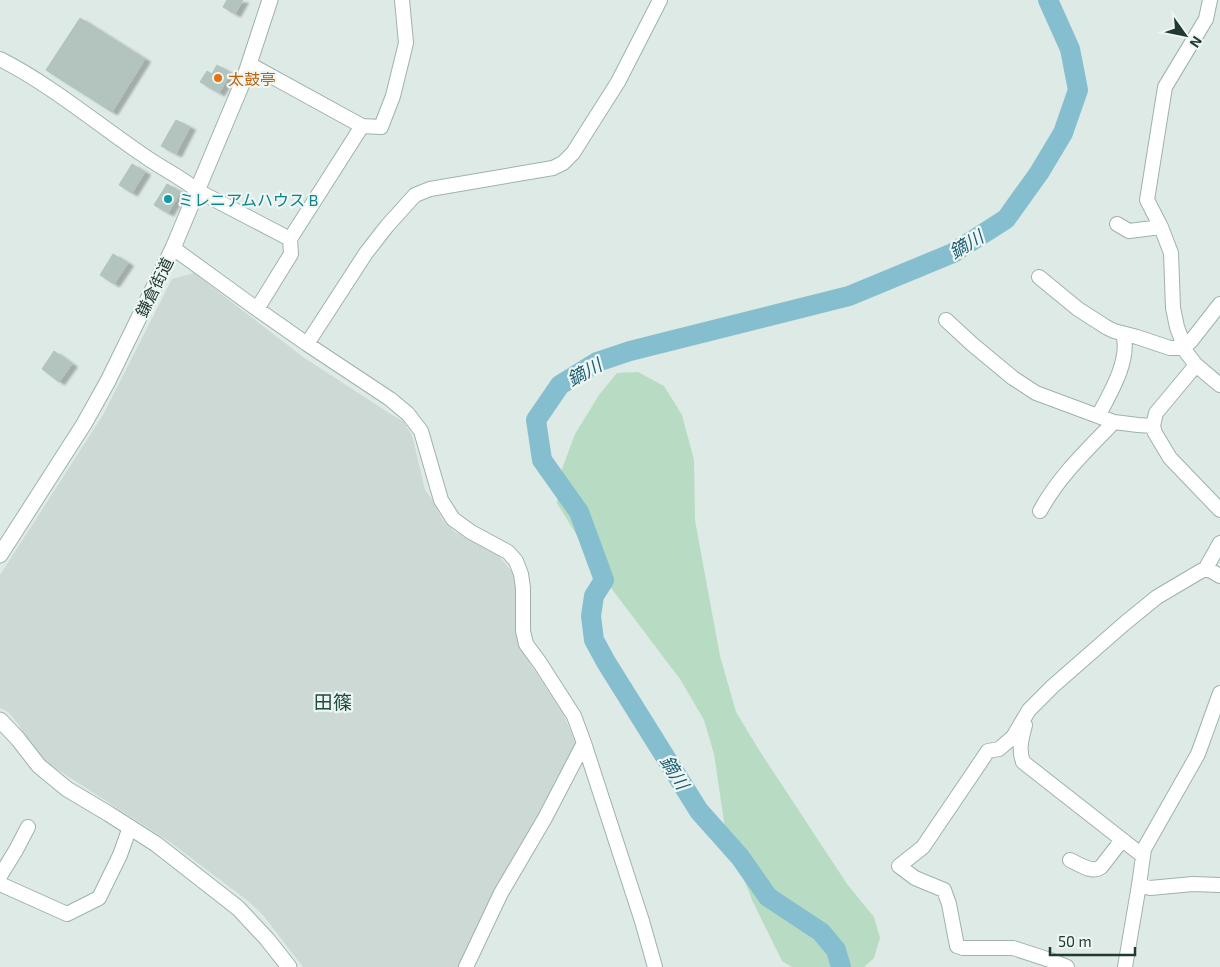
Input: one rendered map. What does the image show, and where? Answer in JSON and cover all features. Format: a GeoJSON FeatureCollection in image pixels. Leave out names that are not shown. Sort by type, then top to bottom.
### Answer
{"type":"FeatureCollection","features":[{"type":"Feature","properties":{"kind":"street","name":"鎌倉街道"},"geometry":{"type":"LineString","coordinates":[[0,555],[84,424],[108,381],[173,248],[244,79],[270,0]]}},
{"type":"Feature","properties":{"kind":"street"},"geometry":{"type":"LineString","coordinates":[[249,64],[362,126],[382,127],[393,96],[406,43],[402,0]]}},
{"type":"Feature","properties":{"kind":"street"},"geometry":{"type":"LineString","coordinates":[[307,344],[366,254],[387,226],[415,195],[430,189],[553,168],[563,163],[573,153],[618,82],[660,0]]}},
{"type":"Feature","properties":{"kind":"street"},"geometry":{"type":"LineString","coordinates":[[1210,0],[1206,19],[1165,87],[1147,200],[1161,227],[1171,253],[1173,308],[1183,348],[1196,365],[1220,385]]}},
{"type":"Feature","properties":{"kind":"street"},"geometry":{"type":"LineString","coordinates":[[0,59],[46,85],[145,157],[198,191],[290,239]]}},
{"type":"Feature","properties":{"kind":"street"},"geometry":{"type":"LineString","coordinates":[[257,309],[291,254],[290,239],[362,126]]}},
{"type":"Feature","properties":{"kind":"street"},"geometry":{"type":"LineString","coordinates":[[1117,224],[1129,231],[1161,227]]}},
{"type":"Feature","properties":{"kind":"street"},"geometry":{"type":"LineString","coordinates":[[173,248],[307,344],[390,399],[408,414],[421,431],[441,500],[453,519],[508,552],[516,561],[521,574],[523,588],[523,631],[526,644],[574,716],[642,921],[655,967]]}},
{"type":"Feature","properties":{"kind":"street"},"geometry":{"type":"LineString","coordinates":[[1039,277],[1078,309],[1106,327],[1170,348],[1183,348],[1191,341],[1220,304]]}},
{"type":"Feature","properties":{"kind":"street"},"geometry":{"type":"LineString","coordinates":[[946,320],[1013,378],[1036,393],[1114,422],[1153,426]]}},
{"type":"Feature","properties":{"kind":"street"},"geometry":{"type":"LineString","coordinates":[[1098,416],[1117,380],[1124,356],[1125,339],[1123,334]]}},
{"type":"Feature","properties":{"kind":"street"},"geometry":{"type":"LineString","coordinates":[[1196,365],[1156,414],[1153,426],[1155,433],[1170,458],[1220,510]]}},
{"type":"Feature","properties":{"kind":"street"},"geometry":{"type":"LineString","coordinates":[[1040,511],[1048,496],[1066,472],[1114,422]]}},
{"type":"Feature","properties":{"kind":"street"},"geometry":{"type":"LineString","coordinates":[[1067,967],[1013,948],[963,948],[957,946],[949,904],[944,890],[915,878],[899,866],[923,847],[988,751],[998,749],[1013,737],[1029,710],[1053,686],[1131,618],[1157,597],[1206,568],[1220,542]]}},
{"type":"Feature","properties":{"kind":"street"},"geometry":{"type":"LineString","coordinates":[[1206,568],[1220,576]]}},
{"type":"Feature","properties":{"kind":"street"},"geometry":{"type":"LineString","coordinates":[[1125,967],[1144,849],[1198,754],[1220,693]]}},
{"type":"Feature","properties":{"kind":"street"},"geometry":{"type":"LineString","coordinates":[[1029,710],[1020,747],[1023,762],[1143,856]]}},
{"type":"Feature","properties":{"kind":"street"},"geometry":{"type":"LineString","coordinates":[[0,720],[39,766],[67,790],[156,844],[238,908],[267,939],[289,967]]}},
{"type":"Feature","properties":{"kind":"street"},"geometry":{"type":"LineString","coordinates":[[466,967],[501,893],[545,818],[584,743]]}},
{"type":"Feature","properties":{"kind":"street"},"geometry":{"type":"LineString","coordinates":[[0,876],[28,827]]}},
{"type":"Feature","properties":{"kind":"street"},"geometry":{"type":"LineString","coordinates":[[0,884],[66,914],[99,898],[120,854],[130,827]]}},
{"type":"Feature","properties":{"kind":"street"},"geometry":{"type":"LineString","coordinates":[[1070,860],[1092,870],[1098,870],[1122,840]]}},
{"type":"Feature","properties":{"kind":"street"},"geometry":{"type":"LineString","coordinates":[[1139,885],[1150,888],[1193,884],[1220,885]]}},
{"type":"Feature","properties":{"kind":"shaded area"},"geometry":{"type":"Polygon","coordinates":[[[194,273],[303,357],[403,421],[413,439],[425,490],[442,519],[455,532],[498,555],[514,574],[518,589],[516,635],[524,654],[563,714],[577,746],[462,967],[303,967],[263,915],[248,901],[170,842],[41,759],[30,745],[18,724],[8,712],[0,708],[0,575],[103,415],[172,279],[194,273]]]}},
{"type":"Feature","properties":{"kind":"green space"},"geometry":{"type":"Polygon","coordinates":[[[638,372],[664,386],[682,415],[694,460],[695,520],[720,656],[736,712],[847,884],[874,917],[880,938],[874,958],[864,967],[792,967],[782,961],[753,902],[726,835],[714,754],[704,720],[680,679],[602,576],[557,503],[561,472],[575,434],[599,395],[617,373],[638,372]]]}},
{"type":"Feature","properties":{"kind":"building"},"geometry":{"type":"Polygon","coordinates":[[[227,0],[243,0],[235,14],[223,7],[227,0]]]}},
{"type":"Feature","properties":{"kind":"building"},"geometry":{"type":"Polygon","coordinates":[[[80,18],[145,59],[112,112],[46,70],[80,18]]]}},
{"type":"Feature","properties":{"kind":"building"},"geometry":{"type":"Polygon","coordinates":[[[217,65],[231,73],[219,93],[200,82],[207,71],[212,74],[217,65]]]}},
{"type":"Feature","properties":{"kind":"building"},"geometry":{"type":"Polygon","coordinates":[[[176,120],[190,127],[176,154],[161,146],[176,120]]]}},
{"type":"Feature","properties":{"kind":"building"},"geometry":{"type":"Polygon","coordinates":[[[132,164],[145,172],[132,193],[119,185],[132,164]]]}},
{"type":"Feature","properties":{"kind":"building","name":"ミレニアムハウス B"},"geometry":{"type":"Polygon","coordinates":[[[167,184],[181,192],[168,213],[154,205],[167,184]]]}},
{"type":"Feature","properties":{"kind":"building"},"geometry":{"type":"Polygon","coordinates":[[[113,254],[128,263],[114,284],[100,275],[113,254]]]}},
{"type":"Feature","properties":{"kind":"building"},"geometry":{"type":"Polygon","coordinates":[[[54,351],[72,364],[59,382],[42,369],[54,351]]]}},
{"type":"Feature","properties":{"kind":"waterway","name":"鏑川"},"geometry":{"type":"LineString","coordinates":[[841,967],[836,950],[821,932],[768,897],[740,857],[699,811],[606,662],[594,640],[591,616],[594,596],[604,580],[579,512],[542,460],[536,420],[560,385],[597,362],[630,351],[849,296],[953,253],[1006,219],[1039,173],[1063,133],[1078,90],[1070,49],[1048,0]]}},
{"type":"Feature","properties":{"kind":"place","name":"太鼓亭"},"geometry":{"type":"Point","coordinates":[218,78]}},
{"type":"Feature","properties":{"kind":"place","name":"ミレニアムハウス B"},"geometry":{"type":"Point","coordinates":[168,199]}},
{"type":"Feature","properties":{"kind":"district","name":"田篠"},"geometry":{"type":"Point","coordinates":[333,701]}}]}
